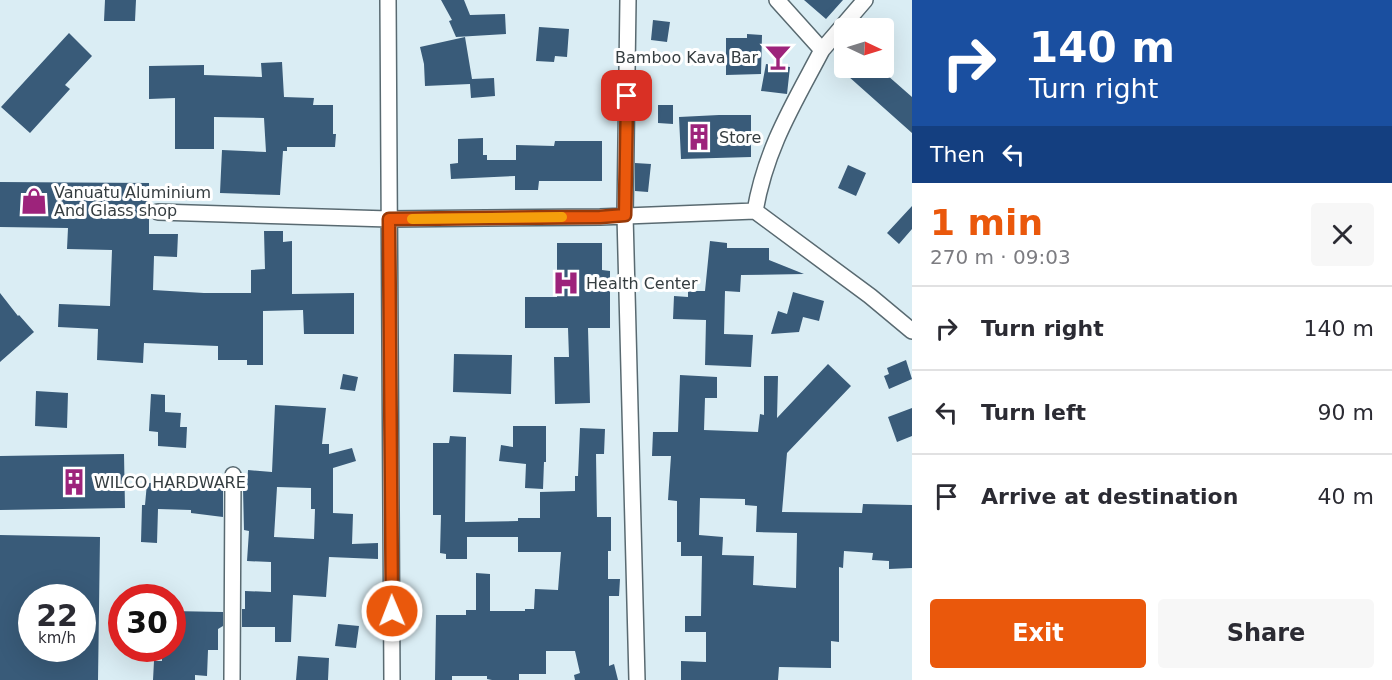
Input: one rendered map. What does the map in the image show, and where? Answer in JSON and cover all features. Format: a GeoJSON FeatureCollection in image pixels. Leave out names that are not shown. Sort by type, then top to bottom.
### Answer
{"type":"FeatureCollection","features":[{"type":"Feature","properties":{"kind":"street"},"geometry":{"type":"LineString","coordinates":[[388,0],[392,680]]}},
{"type":"Feature","properties":{"kind":"street"},"geometry":{"type":"LineString","coordinates":[[628,0],[625,215],[637,680]]}},
{"type":"Feature","properties":{"kind":"street"},"geometry":{"type":"LineString","coordinates":[[777,0],[822,50]]}},
{"type":"Feature","properties":{"kind":"street"},"geometry":{"type":"LineString","coordinates":[[755,211],[760,183],[776,137],[822,50],[865,0]]}},
{"type":"Feature","properties":{"kind":"street"},"geometry":{"type":"LineString","coordinates":[[158,212],[389,219],[600,217],[755,211],[870,296],[912,331]]}},
{"type":"Feature","properties":{"kind":"street"},"geometry":{"type":"LineString","coordinates":[[232,680],[233,475]]}},
{"type":"Feature","properties":{"kind":"building"},"geometry":{"type":"Polygon","coordinates":[[[105,0],[136,0],[135,21],[104,21],[105,0]]]}},
{"type":"Feature","properties":{"kind":"building"},"geometry":{"type":"Polygon","coordinates":[[[441,0],[464,0],[470,15],[505,14],[506,34],[456,37],[449,21],[452,20],[441,0]]]}},
{"type":"Feature","properties":{"kind":"building"},"geometry":{"type":"Polygon","coordinates":[[[804,0],[843,0],[826,19],[804,0]]]}},
{"type":"Feature","properties":{"kind":"building"},"geometry":{"type":"Polygon","coordinates":[[[653,20],[670,22],[667,42],[651,40],[653,20]]]}},
{"type":"Feature","properties":{"kind":"building"},"geometry":{"type":"Polygon","coordinates":[[[539,27],[569,29],[567,57],[555,56],[554,62],[536,61],[539,27]]]}},
{"type":"Feature","properties":{"kind":"building"},"geometry":{"type":"Polygon","coordinates":[[[69,33],[92,56],[65,85],[70,89],[30,133],[1,107],[69,33]]]}},
{"type":"Feature","properties":{"kind":"building"},"geometry":{"type":"Polygon","coordinates":[[[747,34],[762,35],[761,74],[726,75],[726,38],[747,38],[747,34]]]}},
{"type":"Feature","properties":{"kind":"building"},"geometry":{"type":"Polygon","coordinates":[[[465,37],[472,79],[494,78],[495,96],[471,98],[470,84],[425,86],[424,64],[420,47],[465,37]]]}},
{"type":"Feature","properties":{"kind":"building"},"geometry":{"type":"Polygon","coordinates":[[[282,62],[284,97],[314,98],[313,105],[333,105],[335,147],[287,147],[287,151],[283,151],[280,195],[220,193],[222,150],[266,152],[264,118],[214,117],[214,149],[175,149],[175,98],[149,99],[149,66],[204,65],[204,75],[262,77],[261,63],[282,62]]]}},
{"type":"Feature","properties":{"kind":"building"},"geometry":{"type":"Polygon","coordinates":[[[766,64],[790,67],[787,94],[761,91],[766,64]]]}},
{"type":"Feature","properties":{"kind":"building"},"geometry":{"type":"Polygon","coordinates":[[[850,78],[890,78],[912,97],[912,133],[850,78]]]}},
{"type":"Feature","properties":{"kind":"building"},"geometry":{"type":"Polygon","coordinates":[[[658,105],[673,105],[673,124],[658,123],[658,105]]]}},
{"type":"Feature","properties":{"kind":"building"},"geometry":{"type":"Polygon","coordinates":[[[751,115],[751,157],[681,159],[679,117],[751,115]]]}},
{"type":"Feature","properties":{"kind":"building"},"geometry":{"type":"Polygon","coordinates":[[[483,138],[483,155],[487,155],[487,160],[516,160],[516,145],[554,146],[555,141],[602,141],[602,181],[539,181],[538,190],[515,190],[515,176],[451,179],[450,164],[458,163],[458,139],[483,138]]]}},
{"type":"Feature","properties":{"kind":"building"},"geometry":{"type":"Polygon","coordinates":[[[635,163],[651,164],[648,192],[635,191],[635,163]]]}},
{"type":"Feature","properties":{"kind":"building"},"geometry":{"type":"Polygon","coordinates":[[[848,165],[866,173],[856,196],[838,188],[848,165]]]}},
{"type":"Feature","properties":{"kind":"building"},"geometry":{"type":"Polygon","coordinates":[[[0,182],[149,183],[149,234],[178,234],[177,257],[154,256],[153,290],[251,293],[251,270],[265,269],[264,231],[283,231],[283,242],[292,241],[292,294],[354,293],[354,334],[304,334],[303,310],[263,311],[263,365],[247,365],[247,360],[218,360],[218,346],[144,343],[143,363],[97,360],[98,329],[58,327],[59,304],[110,306],[112,250],[67,249],[68,228],[0,227],[0,182]]]}},
{"type":"Feature","properties":{"kind":"building"},"geometry":{"type":"Polygon","coordinates":[[[912,206],[912,229],[899,244],[887,233],[912,206]]]}},
{"type":"Feature","properties":{"kind":"building"},"geometry":{"type":"Polygon","coordinates":[[[710,241],[727,243],[727,248],[769,248],[769,260],[804,274],[741,275],[740,292],[725,291],[724,334],[753,335],[751,367],[705,365],[706,320],[673,319],[674,296],[688,297],[688,291],[705,291],[710,241]]]}},
{"type":"Feature","properties":{"kind":"building"},"geometry":{"type":"Polygon","coordinates":[[[557,243],[602,243],[602,270],[610,271],[610,328],[588,328],[590,403],[555,404],[554,357],[569,357],[568,328],[525,328],[525,297],[557,297],[557,243]]]}},
{"type":"Feature","properties":{"kind":"building"},"geometry":{"type":"Polygon","coordinates":[[[793,292],[824,301],[819,321],[803,317],[799,332],[771,334],[778,311],[787,314],[793,292]]]}},
{"type":"Feature","properties":{"kind":"building"},"geometry":{"type":"Polygon","coordinates":[[[0,293],[34,332],[0,362],[0,293]]]}},
{"type":"Feature","properties":{"kind":"building"},"geometry":{"type":"Polygon","coordinates":[[[454,354],[512,355],[511,394],[453,392],[454,354]]]}},
{"type":"Feature","properties":{"kind":"building"},"geometry":{"type":"Polygon","coordinates":[[[906,360],[912,379],[889,389],[884,376],[889,374],[887,368],[906,360]]]}},
{"type":"Feature","properties":{"kind":"building"},"geometry":{"type":"Polygon","coordinates":[[[828,364],[851,386],[787,453],[782,512],[862,513],[863,504],[912,505],[912,568],[889,569],[889,561],[872,560],[873,553],[844,551],[843,568],[839,567],[839,642],[831,641],[831,668],[779,667],[778,680],[681,680],[681,661],[706,662],[706,632],[685,632],[685,616],[701,616],[702,556],[681,556],[681,542],[677,542],[677,501],[668,500],[671,456],[652,456],[653,432],[678,432],[680,375],[717,377],[717,398],[705,398],[704,430],[758,432],[760,414],[764,415],[764,376],[778,376],[777,418],[828,364]],[[700,498],[699,535],[723,537],[722,555],[754,556],[753,585],[796,588],[797,533],[756,532],[757,506],[745,505],[745,499],[700,498]]]}},
{"type":"Feature","properties":{"kind":"building"},"geometry":{"type":"Polygon","coordinates":[[[343,374],[358,377],[355,391],[340,389],[343,374]]]}},
{"type":"Feature","properties":{"kind":"building"},"geometry":{"type":"Polygon","coordinates":[[[36,391],[68,393],[67,428],[35,426],[36,391]]]}},
{"type":"Feature","properties":{"kind":"building"},"geometry":{"type":"Polygon","coordinates":[[[151,394],[165,395],[165,412],[181,413],[180,427],[187,427],[186,448],[158,446],[158,432],[149,431],[151,394]]]}},
{"type":"Feature","properties":{"kind":"building"},"geometry":{"type":"Polygon","coordinates":[[[275,405],[326,408],[322,444],[329,444],[329,454],[352,448],[356,461],[333,468],[333,513],[353,514],[352,544],[378,543],[378,559],[329,557],[326,597],[293,595],[291,642],[275,642],[275,627],[242,627],[245,591],[271,592],[271,562],[247,561],[249,531],[244,530],[243,488],[247,488],[248,470],[272,472],[275,405]],[[277,487],[274,537],[314,539],[315,509],[311,509],[311,488],[277,487]]]}},
{"type":"Feature","properties":{"kind":"building"},"geometry":{"type":"Polygon","coordinates":[[[912,408],[912,436],[897,442],[888,417],[912,408]]]}},
{"type":"Feature","properties":{"kind":"building"},"geometry":{"type":"Polygon","coordinates":[[[513,426],[546,426],[543,489],[525,488],[526,464],[499,461],[501,445],[513,447],[513,426]]]}},
{"type":"Feature","properties":{"kind":"building"},"geometry":{"type":"Polygon","coordinates":[[[580,428],[605,429],[604,454],[596,454],[597,517],[611,517],[608,579],[620,579],[619,596],[609,596],[609,666],[614,664],[618,680],[575,680],[574,675],[580,673],[575,651],[546,651],[546,674],[519,674],[519,680],[492,680],[487,679],[487,676],[452,676],[452,680],[435,680],[436,615],[466,615],[466,610],[476,610],[476,573],[490,574],[490,611],[534,609],[535,589],[558,590],[561,552],[518,552],[518,537],[467,537],[467,559],[446,559],[446,554],[440,553],[441,515],[433,515],[433,443],[449,443],[450,436],[466,437],[465,522],[518,521],[518,518],[540,518],[540,492],[575,491],[575,476],[578,476],[580,428]]]}},
{"type":"Feature","properties":{"kind":"building","name":"WILCO HARDWARE"},"geometry":{"type":"Polygon","coordinates":[[[124,454],[125,508],[0,510],[0,456],[124,454]]]}},
{"type":"Feature","properties":{"kind":"building"},"geometry":{"type":"Polygon","coordinates":[[[194,482],[223,486],[223,517],[191,513],[191,510],[158,509],[157,543],[141,542],[142,505],[145,505],[147,483],[194,482]]]}},
{"type":"Feature","properties":{"kind":"building"},"geometry":{"type":"Polygon","coordinates":[[[0,535],[100,537],[98,680],[0,680],[0,535]]]}},
{"type":"Feature","properties":{"kind":"building"},"geometry":{"type":"Polygon","coordinates":[[[186,611],[223,612],[223,626],[218,629],[218,650],[208,650],[207,676],[195,675],[195,680],[153,680],[154,662],[186,662],[186,611]]]}},
{"type":"Feature","properties":{"kind":"building"},"geometry":{"type":"Polygon","coordinates":[[[338,624],[359,626],[356,648],[335,646],[338,624]]]}},
{"type":"Feature","properties":{"kind":"building"},"geometry":{"type":"Polygon","coordinates":[[[298,656],[329,658],[328,680],[296,680],[298,656]]]}},
{"type":"Feature","properties":{"kind":"slow traffic"},"geometry":{"type":"LineString","coordinates":[[412,219],[562,217]]}},
{"type":"Feature","properties":{"kind":"place","name":"Bamboo Kava Bar"},"geometry":{"type":"Point","coordinates":[778,57]}},
{"type":"Feature","properties":{"kind":"place","name":"Store"},"geometry":{"type":"Point","coordinates":[699,137]}},
{"type":"Feature","properties":{"kind":"place","name":"Vanuatu Aluminium And Glass shop"},"geometry":{"type":"Point","coordinates":[34,201]}},
{"type":"Feature","properties":{"kind":"place","name":"Health Center"},"geometry":{"type":"Point","coordinates":[566,283]}},
{"type":"Feature","properties":{"kind":"place","name":"WILCO HARDWARE"},"geometry":{"type":"Point","coordinates":[74,482]}},
{"type":"Feature","properties":{"kind":"route"},"geometry":{"type":"LineString","coordinates":[[392,611],[389,219],[625,215],[627,96]]}}]}
